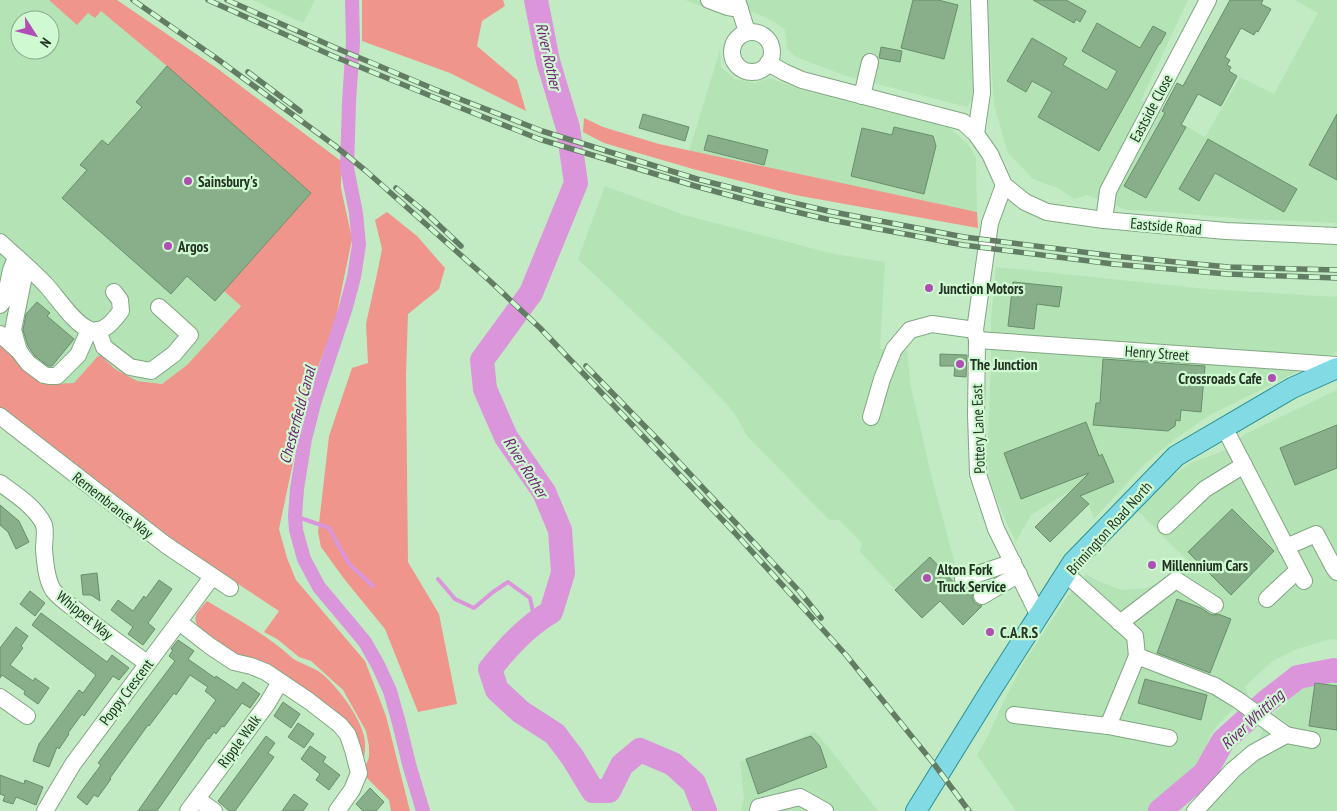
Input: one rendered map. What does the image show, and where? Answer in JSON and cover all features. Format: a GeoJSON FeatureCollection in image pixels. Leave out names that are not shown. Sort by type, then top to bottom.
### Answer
{"type":"FeatureCollection","features":[{"type":"Feature","properties":{"kind":"main road","name":"Brimington Road North"},"geometry":{"type":"LineString","coordinates":[[916,811],[1073,562],[1176,456],[1292,388],[1337,366]]}},
{"type":"Feature","properties":{"kind":"street"},"geometry":{"type":"LineString","coordinates":[[709,0],[728,7],[738,4],[746,32]]}},
{"type":"Feature","properties":{"kind":"street"},"geometry":{"type":"LineString","coordinates":[[976,134],[982,93],[979,0]]}},
{"type":"Feature","properties":{"kind":"street","name":"Eastside Close"},"geometry":{"type":"LineString","coordinates":[[1104,220],[1108,191],[1208,0]]}},
{"type":"Feature","properties":{"kind":"street"},"geometry":{"type":"LineString","coordinates":[[756,31],[762,34],[767,38],[772,48],[772,55],[768,63],[764,68],[757,71],[750,72],[737,66],[731,53],[732,46],[737,38],[746,32],[756,31]]}},
{"type":"Feature","properties":{"kind":"street"},"geometry":{"type":"LineString","coordinates":[[862,96],[870,62]]}},
{"type":"Feature","properties":{"kind":"street"},"geometry":{"type":"LineString","coordinates":[[768,63],[802,80],[963,122],[976,134],[990,154],[1004,185]]}},
{"type":"Feature","properties":{"kind":"street","name":"Eastside Road"},"geometry":{"type":"LineString","coordinates":[[1004,185],[1026,202],[1047,212],[1104,220],[1226,231],[1337,236]]}},
{"type":"Feature","properties":{"kind":"street","name":"Pottery Lane East"},"geometry":{"type":"LineString","coordinates":[[1004,185],[990,223],[976,335],[978,474],[996,529],[1039,616]]}},
{"type":"Feature","properties":{"kind":"street"},"geometry":{"type":"LineString","coordinates":[[0,242],[45,284],[75,319],[94,330],[104,347],[130,368],[150,371],[174,354],[190,334],[159,307]]}},
{"type":"Feature","properties":{"kind":"street"},"geometry":{"type":"LineString","coordinates":[[0,305],[5,299],[11,270],[21,262]]}},
{"type":"Feature","properties":{"kind":"street"},"geometry":{"type":"LineString","coordinates":[[19,351],[13,330],[21,262]]}},
{"type":"Feature","properties":{"kind":"street"},"geometry":{"type":"LineString","coordinates":[[0,334],[19,351],[28,363],[44,375],[57,376],[78,355],[94,330],[107,328],[121,310],[120,300],[114,292]]}},
{"type":"Feature","properties":{"kind":"street","name":"Henry Street"},"geometry":{"type":"LineString","coordinates":[[871,417],[882,379],[894,349],[910,330],[932,324],[976,335],[1337,366]]}},
{"type":"Feature","properties":{"kind":"street","name":"Remembrance Way"},"geometry":{"type":"LineString","coordinates":[[0,416],[166,545],[230,588]]}},
{"type":"Feature","properties":{"kind":"street"},"geometry":{"type":"LineString","coordinates":[[1224,427],[1301,576],[1266,599]]}},
{"type":"Feature","properties":{"kind":"street"},"geometry":{"type":"LineString","coordinates":[[1166,526],[1205,489],[1244,465]]}},
{"type":"Feature","properties":{"kind":"street","name":"Whippet Way"},"geometry":{"type":"LineString","coordinates":[[0,483],[25,502],[44,526],[44,548],[48,576],[53,589],[63,600],[88,620],[147,664]]}},
{"type":"Feature","properties":{"kind":"street"},"geometry":{"type":"LineString","coordinates":[[1286,548],[1316,534],[1337,572]]}},
{"type":"Feature","properties":{"kind":"street"},"geometry":{"type":"LineString","coordinates":[[963,579],[1016,568]]}},
{"type":"Feature","properties":{"kind":"street"},"geometry":{"type":"LineString","coordinates":[[982,596],[1016,568]]}},
{"type":"Feature","properties":{"kind":"street"},"geometry":{"type":"LineString","coordinates":[[1066,574],[1135,636],[1137,656],[1108,726]]}},
{"type":"Feature","properties":{"kind":"street","name":"Poppy Crescent"},"geometry":{"type":"LineString","coordinates":[[45,811],[73,764],[212,577]]}},
{"type":"Feature","properties":{"kind":"street"},"geometry":{"type":"LineString","coordinates":[[1120,623],[1176,580],[1215,605]]}},
{"type":"Feature","properties":{"kind":"street"},"geometry":{"type":"LineString","coordinates":[[179,622],[234,662],[266,672],[309,700],[340,725],[348,735],[359,773],[352,790],[337,811]]}},
{"type":"Feature","properties":{"kind":"street"},"geometry":{"type":"LineString","coordinates":[[1137,656],[1215,686],[1238,700],[1286,735],[1312,740]]}},
{"type":"Feature","properties":{"kind":"street","name":"Ripple Walk"},"geometry":{"type":"LineString","coordinates":[[214,811],[192,805],[267,704],[280,682]]}},
{"type":"Feature","properties":{"kind":"street"},"geometry":{"type":"LineString","coordinates":[[0,696],[27,716]]}},
{"type":"Feature","properties":{"kind":"street"},"geometry":{"type":"LineString","coordinates":[[1014,715],[1108,726],[1169,738]]}},
{"type":"Feature","properties":{"kind":"street"},"geometry":{"type":"LineString","coordinates":[[1194,811],[1233,770],[1254,754],[1286,735]]}},
{"type":"Feature","properties":{"kind":"street"},"geometry":{"type":"LineString","coordinates":[[758,811],[760,807],[800,797],[825,811]]}},
{"type":"Feature","properties":{"kind":"shaded area"},"geometry":{"type":"Polygon","coordinates":[[[0,0],[89,0],[311,193],[224,291],[241,305],[187,365],[162,384],[137,381],[41,439],[0,407],[0,0]]]}},
{"type":"Feature","properties":{"kind":"shaded area"},"geometry":{"type":"Polygon","coordinates":[[[49,0],[117,0],[218,69],[341,161],[341,188],[352,239],[335,322],[307,396],[279,529],[287,558],[296,580],[365,661],[386,716],[410,811],[391,811],[389,800],[367,778],[366,765],[369,757],[369,746],[366,731],[343,690],[311,661],[299,657],[277,639],[264,632],[279,611],[144,520],[0,407],[0,340],[47,382],[55,384],[74,383],[98,356],[101,356],[115,369],[137,381],[162,384],[187,365],[241,306],[224,291],[311,193],[167,66],[101,11],[95,18],[88,13],[77,25],[49,0]]]}},
{"type":"Feature","properties":{"kind":"shaded area"},"geometry":{"type":"Polygon","coordinates":[[[253,0],[315,0],[303,23],[253,0]]]}},
{"type":"Feature","properties":{"kind":"shaded area"},"geometry":{"type":"Polygon","coordinates":[[[362,0],[503,0],[505,6],[482,21],[477,46],[517,80],[526,111],[450,73],[362,41],[362,0]]]}},
{"type":"Feature","properties":{"kind":"shaded area"},"geometry":{"type":"Polygon","coordinates":[[[685,0],[970,0],[973,98],[967,107],[846,76],[796,57],[787,48],[785,30],[775,22],[753,12],[726,16],[685,0]]]}},
{"type":"Feature","properties":{"kind":"shaded area"},"geometry":{"type":"Polygon","coordinates":[[[987,0],[1188,0],[1141,100],[1205,137],[1240,77],[1274,94],[1318,13],[1295,0],[1337,0],[1337,223],[1244,219],[1127,210],[1087,195],[1074,199],[1058,188],[1033,179],[1008,153],[994,105],[987,0]]]}},
{"type":"Feature","properties":{"kind":"shaded area"},"geometry":{"type":"Polygon","coordinates":[[[720,50],[721,67],[735,79],[755,83],[769,78],[802,90],[950,128],[968,144],[976,158],[977,212],[689,151],[720,50]]]}},
{"type":"Feature","properties":{"kind":"shaded area"},"geometry":{"type":"Polygon","coordinates":[[[584,118],[603,127],[659,144],[977,212],[978,228],[795,195],[693,169],[604,143],[583,132],[584,118]]]}},
{"type":"Feature","properties":{"kind":"shaded area"},"geometry":{"type":"Polygon","coordinates":[[[605,186],[684,215],[834,254],[885,262],[880,349],[907,350],[911,387],[930,470],[957,572],[956,585],[922,618],[860,552],[862,543],[839,520],[829,520],[747,436],[738,419],[726,403],[675,351],[578,259],[605,186]]]}},
{"type":"Feature","properties":{"kind":"shaded area"},"geometry":{"type":"Polygon","coordinates":[[[387,212],[417,236],[445,268],[439,289],[408,314],[406,375],[408,562],[439,614],[457,704],[418,712],[385,629],[321,547],[318,532],[329,436],[352,368],[368,363],[366,324],[382,249],[375,220],[387,212]]]}},
{"type":"Feature","properties":{"kind":"shaded area"},"geometry":{"type":"Polygon","coordinates":[[[996,267],[1207,289],[1337,297],[1337,352],[1210,415],[1175,439],[1145,464],[1094,519],[1089,504],[1073,489],[1031,515],[1016,541],[991,485],[987,461],[991,318],[996,267]]]}},
{"type":"Feature","properties":{"kind":"shaded area"},"geometry":{"type":"Polygon","coordinates":[[[1337,390],[1337,640],[1331,639],[1297,649],[1271,662],[1245,687],[1250,699],[1272,715],[1315,680],[1337,680],[1337,811],[1183,811],[1232,759],[1260,738],[1264,726],[1236,707],[1210,735],[1203,755],[1184,783],[1149,811],[1016,811],[977,755],[1021,667],[1067,597],[1086,574],[1098,581],[1122,590],[1146,588],[1170,579],[1192,565],[1138,511],[1164,482],[1191,463],[1225,450],[1247,433],[1337,390]]]}},
{"type":"Feature","properties":{"kind":"shaded area"},"geometry":{"type":"Polygon","coordinates":[[[207,601],[261,633],[293,658],[321,673],[327,679],[347,701],[361,728],[365,743],[363,763],[354,738],[236,657],[199,628],[195,620],[199,610],[207,601]]]}},
{"type":"Feature","properties":{"kind":"shaded area"},"geometry":{"type":"Polygon","coordinates":[[[815,732],[878,811],[741,811],[744,799],[740,762],[815,732]]]}},
{"type":"Feature","properties":{"kind":"building"},"geometry":{"type":"Polygon","coordinates":[[[913,0],[938,0],[958,5],[944,59],[901,48],[913,0]]]}},
{"type":"Feature","properties":{"kind":"building"},"geometry":{"type":"Polygon","coordinates":[[[1033,0],[1066,0],[1086,11],[1080,22],[1076,19],[1074,23],[1033,0]]]}},
{"type":"Feature","properties":{"kind":"building"},"geometry":{"type":"Polygon","coordinates":[[[1230,0],[1263,0],[1261,4],[1271,9],[1258,32],[1256,31],[1254,35],[1241,28],[1225,57],[1230,60],[1227,65],[1231,67],[1229,71],[1237,76],[1221,106],[1198,94],[1181,125],[1186,127],[1146,198],[1124,186],[1165,113],[1162,111],[1177,83],[1183,86],[1230,0]]]}},
{"type":"Feature","properties":{"kind":"building"},"geometry":{"type":"Polygon","coordinates":[[[1097,23],[1140,48],[1153,26],[1166,33],[1099,151],[1038,117],[1052,92],[1032,81],[1026,92],[1007,81],[1032,38],[1067,58],[1063,65],[1107,90],[1117,71],[1082,51],[1097,23]]]}},
{"type":"Feature","properties":{"kind":"building"},"geometry":{"type":"Polygon","coordinates":[[[881,47],[902,51],[900,62],[879,58],[881,47]]]}},
{"type":"Feature","properties":{"kind":"building","name":"Sainsbury's"},"geometry":{"type":"Polygon","coordinates":[[[167,66],[311,193],[215,301],[187,276],[171,294],[62,198],[87,170],[80,165],[102,140],[108,145],[142,107],[136,102],[167,66]]]}},
{"type":"Feature","properties":{"kind":"building"},"geometry":{"type":"Polygon","coordinates":[[[643,114],[689,127],[685,141],[639,128],[643,114]]]}},
{"type":"Feature","properties":{"kind":"building"},"geometry":{"type":"Polygon","coordinates":[[[1337,114],[1337,180],[1309,165],[1337,114]]]}},
{"type":"Feature","properties":{"kind":"building"},"geometry":{"type":"Polygon","coordinates":[[[894,127],[933,136],[936,146],[924,194],[851,176],[862,128],[892,135],[894,127]]]}},
{"type":"Feature","properties":{"kind":"building"},"geometry":{"type":"Polygon","coordinates":[[[708,135],[768,150],[764,165],[704,150],[708,135]]]}},
{"type":"Feature","properties":{"kind":"building"},"geometry":{"type":"Polygon","coordinates":[[[1208,139],[1297,189],[1284,212],[1215,173],[1199,201],[1179,189],[1208,139]]]}},
{"type":"Feature","properties":{"kind":"building"},"geometry":{"type":"Polygon","coordinates":[[[1013,282],[1062,287],[1059,307],[1037,304],[1034,329],[1008,326],[1013,282]]]}},
{"type":"Feature","properties":{"kind":"building"},"geometry":{"type":"Polygon","coordinates":[[[37,302],[50,313],[47,316],[74,339],[52,366],[48,366],[35,356],[28,346],[23,330],[26,314],[37,302]]]}},
{"type":"Feature","properties":{"kind":"building"},"geometry":{"type":"Polygon","coordinates":[[[940,354],[967,355],[966,377],[954,376],[955,366],[940,366],[940,354]]]}},
{"type":"Feature","properties":{"kind":"building"},"geometry":{"type":"Polygon","coordinates":[[[1103,359],[1205,366],[1201,412],[1181,410],[1180,421],[1176,420],[1175,426],[1168,431],[1093,425],[1096,403],[1100,403],[1103,359]]]}},
{"type":"Feature","properties":{"kind":"building"},"geometry":{"type":"Polygon","coordinates":[[[1086,422],[1099,456],[1102,454],[1114,482],[1080,496],[1089,504],[1050,542],[1035,527],[1089,473],[1021,499],[1004,453],[1086,422]]]}},
{"type":"Feature","properties":{"kind":"building"},"geometry":{"type":"Polygon","coordinates":[[[1337,425],[1337,468],[1295,485],[1280,448],[1337,425]]]}},
{"type":"Feature","properties":{"kind":"building"},"geometry":{"type":"Polygon","coordinates":[[[0,505],[19,521],[29,542],[16,549],[8,532],[0,525],[0,505]]]}},
{"type":"Feature","properties":{"kind":"building"},"geometry":{"type":"Polygon","coordinates":[[[1232,509],[1274,551],[1231,595],[1188,552],[1232,509]]]}},
{"type":"Feature","properties":{"kind":"building"},"geometry":{"type":"Polygon","coordinates":[[[930,557],[961,590],[968,588],[973,593],[974,602],[982,606],[963,625],[940,601],[922,618],[895,590],[930,557]]]}},
{"type":"Feature","properties":{"kind":"building"},"geometry":{"type":"Polygon","coordinates":[[[97,573],[100,601],[91,595],[83,595],[81,575],[97,573]]]}},
{"type":"Feature","properties":{"kind":"building"},"geometry":{"type":"Polygon","coordinates":[[[159,580],[172,589],[148,623],[155,629],[143,645],[128,634],[133,627],[111,610],[118,600],[133,611],[144,596],[146,598],[159,580]]]}},
{"type":"Feature","properties":{"kind":"building"},"geometry":{"type":"Polygon","coordinates":[[[30,591],[45,603],[35,616],[20,604],[30,591]]]}},
{"type":"Feature","properties":{"kind":"building"},"geometry":{"type":"Polygon","coordinates":[[[1177,599],[1201,608],[1210,614],[1218,614],[1231,619],[1210,673],[1157,653],[1177,599]]]}},
{"type":"Feature","properties":{"kind":"building"},"geometry":{"type":"Polygon","coordinates":[[[41,613],[107,662],[112,655],[129,668],[119,680],[113,676],[84,716],[82,714],[59,749],[57,747],[49,767],[33,761],[39,744],[79,690],[83,693],[96,675],[32,625],[41,613]]]}},
{"type":"Feature","properties":{"kind":"building"},"geometry":{"type":"Polygon","coordinates":[[[16,627],[28,636],[21,646],[23,648],[10,665],[33,681],[35,678],[49,688],[38,704],[24,694],[25,691],[2,675],[0,678],[0,648],[16,627]]]}},
{"type":"Feature","properties":{"kind":"building"},"geometry":{"type":"Polygon","coordinates":[[[178,640],[194,651],[188,659],[215,678],[216,676],[237,690],[243,682],[260,694],[250,708],[242,703],[224,727],[222,726],[216,734],[214,732],[208,738],[157,811],[138,811],[216,700],[205,691],[208,687],[190,675],[176,695],[174,693],[148,725],[98,797],[94,795],[87,805],[77,797],[101,765],[98,763],[175,661],[169,656],[173,650],[171,649],[178,640]]]}},
{"type":"Feature","properties":{"kind":"building"},"geometry":{"type":"Polygon","coordinates":[[[1145,679],[1207,695],[1201,720],[1138,703],[1145,679]]]}},
{"type":"Feature","properties":{"kind":"building"},"geometry":{"type":"Polygon","coordinates":[[[1315,683],[1337,686],[1337,730],[1309,726],[1315,683]]]}},
{"type":"Feature","properties":{"kind":"building"},"geometry":{"type":"Polygon","coordinates":[[[283,702],[300,714],[291,728],[274,716],[283,702]]]}},
{"type":"Feature","properties":{"kind":"building"},"geometry":{"type":"Polygon","coordinates":[[[298,723],[314,734],[304,748],[288,737],[298,723]]]}},
{"type":"Feature","properties":{"kind":"building"},"geometry":{"type":"Polygon","coordinates":[[[266,736],[275,743],[268,753],[274,757],[235,811],[229,811],[218,801],[266,736]]]}},
{"type":"Feature","properties":{"kind":"building"},"geometry":{"type":"Polygon","coordinates":[[[811,736],[820,746],[827,767],[758,794],[746,759],[811,736]]]}},
{"type":"Feature","properties":{"kind":"building"},"geometry":{"type":"Polygon","coordinates":[[[310,746],[326,757],[323,762],[340,775],[329,790],[316,780],[320,774],[301,759],[310,746]]]}},
{"type":"Feature","properties":{"kind":"building"},"geometry":{"type":"Polygon","coordinates":[[[0,775],[24,784],[25,780],[43,787],[36,805],[16,797],[13,804],[3,801],[5,796],[0,794],[0,775]]]}},
{"type":"Feature","properties":{"kind":"building"},"geometry":{"type":"Polygon","coordinates":[[[370,788],[384,802],[376,811],[363,811],[356,804],[370,788]]]}},
{"type":"Feature","properties":{"kind":"building"},"geometry":{"type":"Polygon","coordinates":[[[294,794],[308,804],[303,811],[282,811],[294,794]]]}},
{"type":"Feature","properties":{"kind":"waterway","name":"Chesterfield Canal"},"geometry":{"type":"LineString","coordinates":[[352,0],[353,42],[347,168],[356,213],[359,245],[354,277],[346,307],[315,400],[305,439],[297,489],[296,530],[304,559],[319,587],[365,642],[390,691],[423,811]]}},
{"type":"Feature","properties":{"kind":"waterway","name":"River Rother"},"geometry":{"type":"LineString","coordinates":[[536,0],[548,61],[568,128],[576,183],[531,293],[482,360],[485,389],[506,437],[544,492],[560,530],[563,573],[551,612],[518,638],[490,669],[497,690],[521,712],[555,734],[573,758],[593,791],[609,791],[622,765],[640,750],[673,764],[694,783],[705,811]]}},
{"type":"Feature","properties":{"kind":"waterway"},"geometry":{"type":"LineString","coordinates":[[295,516],[329,528],[349,564],[373,586]]}},
{"type":"Feature","properties":{"kind":"waterway"},"geometry":{"type":"LineString","coordinates":[[438,579],[455,599],[474,608],[508,582],[530,598],[535,621]]}},
{"type":"Feature","properties":{"kind":"waterway","name":"River Whitting"},"geometry":{"type":"LineString","coordinates":[[1160,811],[1205,773],[1223,741],[1267,701],[1298,677],[1337,671]]}},
{"type":"Feature","properties":{"kind":"railway"},"geometry":{"type":"LineString","coordinates":[[133,0],[216,58],[334,145],[490,281],[540,328],[735,533],[846,655],[934,764],[969,811]]}},
{"type":"Feature","properties":{"kind":"railway"},"geometry":{"type":"LineString","coordinates":[[208,0],[333,56],[539,139],[758,203],[826,219],[963,245],[1113,264],[1227,274],[1337,278]]}},
{"type":"Feature","properties":{"kind":"railway"},"geometry":{"type":"LineString","coordinates":[[227,0],[434,89],[542,131],[697,179],[760,195],[828,211],[964,237],[1114,256],[1228,267],[1337,270]]}},
{"type":"Feature","properties":{"kind":"railway"},"geometry":{"type":"LineString","coordinates":[[248,72],[300,111]]}},
{"type":"Feature","properties":{"kind":"railway"},"geometry":{"type":"LineString","coordinates":[[396,188],[461,246]]}},
{"type":"Feature","properties":{"kind":"railway"},"geometry":{"type":"LineString","coordinates":[[586,366],[665,447],[800,592],[821,618]]}},
{"type":"Feature","properties":{"kind":"place","name":"Sainsbury's"},"geometry":{"type":"Point","coordinates":[188,181]}},
{"type":"Feature","properties":{"kind":"place","name":"Argos"},"geometry":{"type":"Point","coordinates":[168,246]}},
{"type":"Feature","properties":{"kind":"place","name":"Junction Motors"},"geometry":{"type":"Point","coordinates":[929,288]}},
{"type":"Feature","properties":{"kind":"place","name":"The Junction"},"geometry":{"type":"Point","coordinates":[960,364]}},
{"type":"Feature","properties":{"kind":"place","name":"Crossroads Cafe"},"geometry":{"type":"Point","coordinates":[1272,378]}},
{"type":"Feature","properties":{"kind":"place","name":"Millennium Cars"},"geometry":{"type":"Point","coordinates":[1152,565]}},
{"type":"Feature","properties":{"kind":"place","name":"Alton Fork Truck Service"},"geometry":{"type":"Point","coordinates":[927,578]}},
{"type":"Feature","properties":{"kind":"place","name":"C.A.R.S"},"geometry":{"type":"Point","coordinates":[990,632]}}]}
